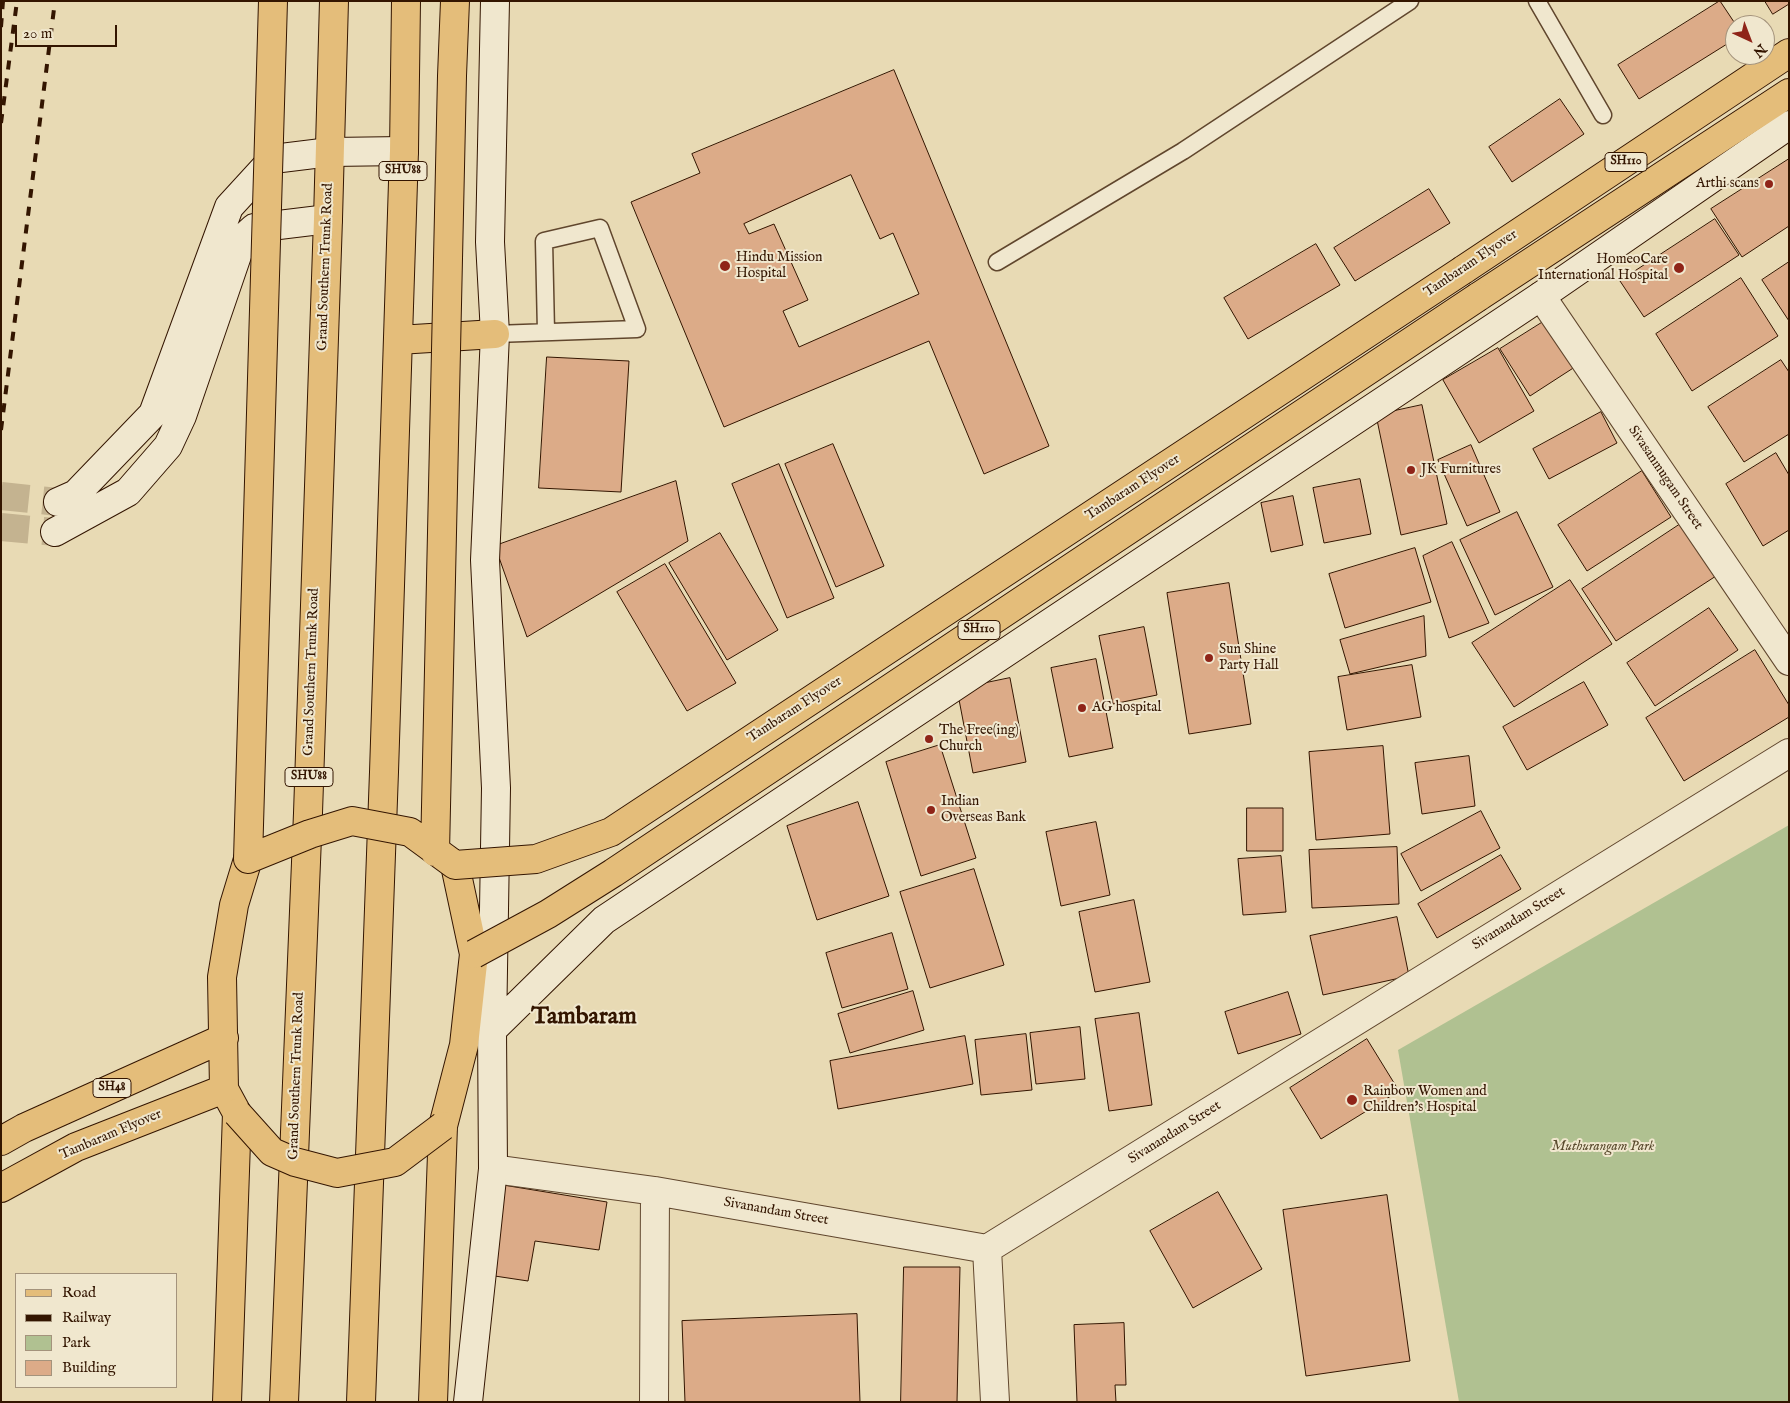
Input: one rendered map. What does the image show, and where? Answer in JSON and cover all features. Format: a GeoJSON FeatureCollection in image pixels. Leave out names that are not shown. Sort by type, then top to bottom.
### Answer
{"type":"FeatureCollection","features":[{"type":"Feature","properties":{"kind":"main road"},"geometry":{"type":"LineString","coordinates":[[273,1],[248,859],[234,905],[222,977],[224,1089],[236,1113],[272,1152],[295,1162],[337,1173],[395,1162],[443,1126]]}},
{"type":"Feature","properties":{"kind":"main road","name":"Grand Southern Trunk Road"},"geometry":{"type":"LineString","coordinates":[[284,1402],[308,813],[334,1]]}},
{"type":"Feature","properties":{"kind":"main road","name":"SHU88"},"geometry":{"type":"LineString","coordinates":[[361,1402],[384,782],[404,151],[406,1]]}},
{"type":"Feature","properties":{"kind":"main road"},"geometry":{"type":"LineString","coordinates":[[433,1402],[443,1126],[464,1045],[474,954],[445,858],[451,106],[455,1]]}},
{"type":"Feature","properties":{"kind":"main road","name":"Tambaram Flyover"},"geometry":{"type":"LineString","coordinates":[[445,858],[536,859],[610,832],[1455,276],[1789,53]]}},
{"type":"Feature","properties":{"kind":"main road","name":"SH110"},"geometry":{"type":"LineString","coordinates":[[474,954],[548,914],[614,872],[1789,93]]}},
{"type":"Feature","properties":{"kind":"main road"},"geometry":{"type":"LineString","coordinates":[[398,340],[495,334]]}},
{"type":"Feature","properties":{"kind":"main road"},"geometry":{"type":"LineString","coordinates":[[248,859],[310,834],[352,821],[410,832],[445,858]]}},
{"type":"Feature","properties":{"kind":"main road","name":"SH48"},"geometry":{"type":"LineString","coordinates":[[1,1140],[224,1038]]}},
{"type":"Feature","properties":{"kind":"main road","name":"Tambaram Flyover"},"geometry":{"type":"LineString","coordinates":[[1,1188],[76,1147],[224,1089]]}},
{"type":"Feature","properties":{"kind":"main road"},"geometry":{"type":"LineString","coordinates":[[227,1402],[236,1113]]}},
{"type":"Feature","properties":{"kind":"street"},"geometry":{"type":"LineString","coordinates":[[468,1402],[493,1169],[492,1030],[496,788],[485,560],[495,334],[490,242],[495,1]]}},
{"type":"Feature","properties":{"kind":"street"},"geometry":{"type":"LineString","coordinates":[[492,1030],[604,920],[1541,296],[1789,125]]}},
{"type":"Feature","properties":{"kind":"street"},"geometry":{"type":"LineString","coordinates":[[58,502],[76,494],[153,414],[229,207],[272,159],[330,152],[404,151]]}},
{"type":"Feature","properties":{"kind":"street"},"geometry":{"type":"LineString","coordinates":[[55,532],[128,492],[168,446],[182,416],[243,238],[254,228],[328,218]]}},
{"type":"Feature","properties":{"kind":"street","name":"Sivasanmugam Street"},"geometry":{"type":"LineString","coordinates":[[1541,296],[1789,661]]}},
{"type":"Feature","properties":{"kind":"street","name":"Sivanandam Street"},"geometry":{"type":"LineString","coordinates":[[493,1169],[655,1191],[987,1249],[1789,753]]}},
{"type":"Feature","properties":{"kind":"street"},"geometry":{"type":"LineString","coordinates":[[654,1402],[655,1191]]}},
{"type":"Feature","properties":{"kind":"street"},"geometry":{"type":"LineString","coordinates":[[987,1249],[995,1402]]}},
{"type":"Feature","properties":{"kind":"lane"},"geometry":{"type":"LineString","coordinates":[[996,262],[1183,151],[1410,1]]}},
{"type":"Feature","properties":{"kind":"lane"},"geometry":{"type":"LineString","coordinates":[[1536,1],[1603,115]]}},
{"type":"Feature","properties":{"kind":"lane"},"geometry":{"type":"LineString","coordinates":[[495,334],[638,329],[600,228],[544,241],[546,332]]}},
{"type":"Feature","properties":{"kind":"green space","name":"Muthurangam Park"},"geometry":{"type":"Polygon","coordinates":[[[1789,825],[1789,1402],[1459,1402],[1398,1050],[1789,825]]]}},
{"type":"Feature","properties":{"kind":"building"},"geometry":{"type":"Polygon","coordinates":[[[1720,1],[1729,15],[1725,15],[1725,45],[1639,99],[1618,65],[1720,1]]]}},
{"type":"Feature","properties":{"kind":"building"},"geometry":{"type":"Polygon","coordinates":[[[1765,1],[1789,1],[1789,4],[1773,14],[1765,1]]]}},
{"type":"Feature","properties":{"kind":"building","name":"Hindu Mission Hospital"},"geometry":{"type":"Polygon","coordinates":[[[894,70],[1049,446],[984,474],[929,341],[724,427],[631,202],[700,173],[692,154],[894,70]],[[851,175],[744,224],[749,234],[774,224],[808,300],[783,311],[799,347],[919,294],[893,233],[880,239],[851,175]]]}},
{"type":"Feature","properties":{"kind":"building"},"geometry":{"type":"Polygon","coordinates":[[[1560,99],[1584,134],[1512,182],[1489,147],[1560,99]]]}},
{"type":"Feature","properties":{"kind":"building","name":"Arthi scans"},"geometry":{"type":"Polygon","coordinates":[[[1789,159],[1789,226],[1742,257],[1711,209],[1789,159]]]}},
{"type":"Feature","properties":{"kind":"building"},"geometry":{"type":"Polygon","coordinates":[[[1429,189],[1450,223],[1355,281],[1334,248],[1429,189]]]}},
{"type":"Feature","properties":{"kind":"building","name":"HomeoCare International Hospital"},"geometry":{"type":"Polygon","coordinates":[[[1715,219],[1739,255],[1644,317],[1620,281],[1715,219]]]}},
{"type":"Feature","properties":{"kind":"building"},"geometry":{"type":"Polygon","coordinates":[[[1316,244],[1340,285],[1248,339],[1224,298],[1316,244]]]}},
{"type":"Feature","properties":{"kind":"building"},"geometry":{"type":"Polygon","coordinates":[[[1789,262],[1789,321],[1762,280],[1789,262]]]}},
{"type":"Feature","properties":{"kind":"building"},"geometry":{"type":"Polygon","coordinates":[[[1741,278],[1778,336],[1692,391],[1656,334],[1741,278]]]}},
{"type":"Feature","properties":{"kind":"building"},"geometry":{"type":"Polygon","coordinates":[[[1551,317],[1581,363],[1530,396],[1500,349],[1551,317]]]}},
{"type":"Feature","properties":{"kind":"building"},"geometry":{"type":"Polygon","coordinates":[[[1498,348],[1534,411],[1479,443],[1443,380],[1498,348]]]}},
{"type":"Feature","properties":{"kind":"building"},"geometry":{"type":"Polygon","coordinates":[[[547,357],[629,361],[621,492],[539,488],[547,357]]]}},
{"type":"Feature","properties":{"kind":"building"},"geometry":{"type":"Polygon","coordinates":[[[1781,360],[1789,372],[1789,434],[1744,462],[1708,407],[1781,360]]]}},
{"type":"Feature","properties":{"kind":"building","name":"JK Furnitures"},"geometry":{"type":"Polygon","coordinates":[[[1422,405],[1447,524],[1401,535],[1376,415],[1422,405]]]}},
{"type":"Feature","properties":{"kind":"building"},"geometry":{"type":"Polygon","coordinates":[[[1601,412],[1617,443],[1549,479],[1533,449],[1601,412]]]}},
{"type":"Feature","properties":{"kind":"building"},"geometry":{"type":"Polygon","coordinates":[[[833,444],[884,566],[836,587],[785,464],[833,444]]]}},
{"type":"Feature","properties":{"kind":"building"},"geometry":{"type":"Polygon","coordinates":[[[1471,445],[1500,512],[1467,526],[1438,460],[1471,445]]]}},
{"type":"Feature","properties":{"kind":"building"},"geometry":{"type":"Polygon","coordinates":[[[1776,453],[1789,475],[1789,530],[1763,546],[1726,484],[1776,453]]]}},
{"type":"Feature","properties":{"kind":"building"},"geometry":{"type":"Polygon","coordinates":[[[779,464],[834,598],[787,618],[732,484],[779,464]]]}},
{"type":"Feature","properties":{"kind":"building"},"geometry":{"type":"Polygon","coordinates":[[[1642,471],[1671,517],[1587,571],[1558,525],[1642,471]]]}},
{"type":"Feature","properties":{"kind":"building"},"geometry":{"type":"Polygon","coordinates":[[[1360,479],[1371,534],[1324,543],[1313,488],[1360,479]]]}},
{"type":"Feature","properties":{"kind":"building"},"geometry":{"type":"Polygon","coordinates":[[[676,481],[688,541],[527,637],[495,546],[676,481]]]}},
{"type":"Feature","properties":{"kind":"building"},"geometry":{"type":"Polygon","coordinates":[[[1293,496],[1303,545],[1271,552],[1261,503],[1293,496]]]}},
{"type":"Feature","properties":{"kind":"building"},"geometry":{"type":"Polygon","coordinates":[[[1517,512],[1553,587],[1495,615],[1460,540],[1517,512]]]}},
{"type":"Feature","properties":{"kind":"building"},"geometry":{"type":"Polygon","coordinates":[[[1682,523],[1716,576],[1616,641],[1582,589],[1682,523]]]}},
{"type":"Feature","properties":{"kind":"building"},"geometry":{"type":"Polygon","coordinates":[[[720,533],[778,630],[727,660],[669,563],[720,533]]]}},
{"type":"Feature","properties":{"kind":"building"},"geometry":{"type":"Polygon","coordinates":[[[1452,542],[1489,623],[1449,638],[1423,556],[1452,542]]]}},
{"type":"Feature","properties":{"kind":"building"},"geometry":{"type":"Polygon","coordinates":[[[1415,548],[1431,602],[1345,628],[1329,574],[1415,548]]]}},
{"type":"Feature","properties":{"kind":"building"},"geometry":{"type":"Polygon","coordinates":[[[665,564],[736,683],[687,711],[617,592],[665,564]]]}},
{"type":"Feature","properties":{"kind":"building"},"geometry":{"type":"Polygon","coordinates":[[[1570,580],[1612,644],[1514,707],[1472,643],[1570,580]]]}},
{"type":"Feature","properties":{"kind":"building","name":"Sun Shine Party Hall"},"geometry":{"type":"Polygon","coordinates":[[[1229,583],[1251,724],[1189,734],[1167,593],[1229,583]]]}},
{"type":"Feature","properties":{"kind":"building"},"geometry":{"type":"Polygon","coordinates":[[[1709,608],[1738,650],[1655,706],[1627,663],[1709,608]]]}},
{"type":"Feature","properties":{"kind":"building"},"geometry":{"type":"Polygon","coordinates":[[[1424,616],[1426,656],[1350,674],[1340,640],[1424,616]]]}},
{"type":"Feature","properties":{"kind":"building"},"geometry":{"type":"Polygon","coordinates":[[[1144,627],[1157,695],[1113,704],[1099,636],[1144,627]]]}},
{"type":"Feature","properties":{"kind":"building"},"geometry":{"type":"Polygon","coordinates":[[[1755,650],[1789,705],[1789,717],[1684,781],[1646,718],[1755,650]]]}},
{"type":"Feature","properties":{"kind":"building","name":"AG hospital"},"geometry":{"type":"Polygon","coordinates":[[[1096,659],[1113,748],[1069,757],[1051,668],[1096,659]]]}},
{"type":"Feature","properties":{"kind":"building"},"geometry":{"type":"Polygon","coordinates":[[[1412,665],[1421,717],[1347,730],[1338,677],[1412,665]]]}},
{"type":"Feature","properties":{"kind":"building"},"geometry":{"type":"Polygon","coordinates":[[[1010,678],[1026,762],[973,773],[957,689],[1010,678]]]}},
{"type":"Feature","properties":{"kind":"building"},"geometry":{"type":"Polygon","coordinates":[[[1584,682],[1608,725],[1527,770],[1503,727],[1584,682]]]}},
{"type":"Feature","properties":{"kind":"building","name":"Indian Overseas Bank"},"geometry":{"type":"Polygon","coordinates":[[[940,745],[976,858],[921,876],[886,762],[940,745]]]}},
{"type":"Feature","properties":{"kind":"building"},"geometry":{"type":"Polygon","coordinates":[[[1383,746],[1390,834],[1316,840],[1309,752],[1383,746]]]}},
{"type":"Feature","properties":{"kind":"building"},"geometry":{"type":"Polygon","coordinates":[[[1469,756],[1475,806],[1422,814],[1415,763],[1469,756]]]}},
{"type":"Feature","properties":{"kind":"building"},"geometry":{"type":"Polygon","coordinates":[[[858,802],[889,896],[817,920],[787,826],[858,802]]]}},
{"type":"Feature","properties":{"kind":"building"},"geometry":{"type":"Polygon","coordinates":[[[1247,808],[1283,808],[1283,851],[1247,851],[1247,808]]]}},
{"type":"Feature","properties":{"kind":"building"},"geometry":{"type":"Polygon","coordinates":[[[1481,811],[1500,848],[1421,891],[1401,854],[1481,811]]]}},
{"type":"Feature","properties":{"kind":"building"},"geometry":{"type":"Polygon","coordinates":[[[1096,822],[1110,895],[1061,906],[1046,832],[1096,822]]]}},
{"type":"Feature","properties":{"kind":"building"},"geometry":{"type":"Polygon","coordinates":[[[1397,847],[1399,904],[1312,908],[1309,850],[1397,847]]]}},
{"type":"Feature","properties":{"kind":"building"},"geometry":{"type":"Polygon","coordinates":[[[1501,855],[1521,889],[1437,938],[1418,904],[1501,855]]]}},
{"type":"Feature","properties":{"kind":"building"},"geometry":{"type":"Polygon","coordinates":[[[1281,856],[1286,912],[1243,915],[1238,859],[1281,856]]]}},
{"type":"Feature","properties":{"kind":"building"},"geometry":{"type":"Polygon","coordinates":[[[974,869],[1004,965],[930,988],[900,892],[974,869]]]}},
{"type":"Feature","properties":{"kind":"building"},"geometry":{"type":"Polygon","coordinates":[[[1134,900],[1150,982],[1095,992],[1079,912],[1134,900]]]}},
{"type":"Feature","properties":{"kind":"building"},"geometry":{"type":"Polygon","coordinates":[[[1397,917],[1409,976],[1323,995],[1310,936],[1397,917]]]}},
{"type":"Feature","properties":{"kind":"building"},"geometry":{"type":"Polygon","coordinates":[[[892,933],[908,989],[842,1008],[826,953],[892,933]]]}},
{"type":"Feature","properties":{"kind":"building"},"geometry":{"type":"Polygon","coordinates":[[[913,991],[924,1030],[850,1053],[838,1014],[913,991]]]}},
{"type":"Feature","properties":{"kind":"building"},"geometry":{"type":"Polygon","coordinates":[[[1288,992],[1301,1034],[1238,1054],[1225,1012],[1288,992]]]}},
{"type":"Feature","properties":{"kind":"building"},"geometry":{"type":"Polygon","coordinates":[[[1139,1013],[1152,1105],[1109,1111],[1095,1019],[1139,1013]]]}},
{"type":"Feature","properties":{"kind":"building"},"geometry":{"type":"Polygon","coordinates":[[[1080,1027],[1085,1079],[1036,1084],[1030,1033],[1080,1027]]]}},
{"type":"Feature","properties":{"kind":"building"},"geometry":{"type":"Polygon","coordinates":[[[1026,1034],[1032,1090],[981,1095],[975,1040],[1026,1034]]]}},
{"type":"Feature","properties":{"kind":"building"},"geometry":{"type":"Polygon","coordinates":[[[965,1036],[973,1084],[838,1109],[830,1061],[965,1036]]]}},
{"type":"Feature","properties":{"kind":"building"},"geometry":{"type":"Polygon","coordinates":[[[1367,1039],[1399,1091],[1321,1139],[1290,1088],[1367,1039]]]}},
{"type":"Feature","properties":{"kind":"building"},"geometry":{"type":"Polygon","coordinates":[[[503,1185],[607,1202],[599,1250],[535,1241],[528,1281],[488,1275],[503,1185]]]}},
{"type":"Feature","properties":{"kind":"building"},"geometry":{"type":"Polygon","coordinates":[[[1218,1192],[1262,1269],[1193,1308],[1150,1231],[1218,1192]]]}},
{"type":"Feature","properties":{"kind":"building"},"geometry":{"type":"Polygon","coordinates":[[[1387,1195],[1410,1361],[1306,1376],[1283,1210],[1387,1195]]]}},
{"type":"Feature","properties":{"kind":"building"},"geometry":{"type":"Polygon","coordinates":[[[904,1267],[960,1267],[957,1402],[901,1402],[904,1267]]]}},
{"type":"Feature","properties":{"kind":"building"},"geometry":{"type":"Polygon","coordinates":[[[857,1314],[860,1402],[685,1402],[682,1321],[857,1314]]]}},
{"type":"Feature","properties":{"kind":"building"},"geometry":{"type":"Polygon","coordinates":[[[1124,1323],[1126,1385],[1115,1385],[1116,1402],[1077,1402],[1074,1325],[1124,1323]]]}},
{"type":"Feature","properties":{"kind":"tunnel"},"geometry":{"type":"LineString","coordinates":[[1,496],[58,502]]}},
{"type":"Feature","properties":{"kind":"tunnel"},"geometry":{"type":"LineString","coordinates":[[1,527],[55,532]]}},
{"type":"Feature","properties":{"kind":"railway"},"geometry":{"type":"LineString","coordinates":[[1,27],[3,1]]}},
{"type":"Feature","properties":{"kind":"railway"},"geometry":{"type":"LineString","coordinates":[[1,123],[17,1]]}},
{"type":"Feature","properties":{"kind":"railway"},"geometry":{"type":"LineString","coordinates":[[1,430],[55,1]]}},
{"type":"Feature","properties":{"kind":"place","name":"Arthi scans"},"geometry":{"type":"Point","coordinates":[1769,184]}},
{"type":"Feature","properties":{"kind":"place","name":"Hindu Mission Hospital"},"geometry":{"type":"Point","coordinates":[725,266]}},
{"type":"Feature","properties":{"kind":"place","name":"HomeoCare International Hospital"},"geometry":{"type":"Point","coordinates":[1679,268]}},
{"type":"Feature","properties":{"kind":"place","name":"JK Furnitures"},"geometry":{"type":"Point","coordinates":[1411,470]}},
{"type":"Feature","properties":{"kind":"place","name":"Sun Shine Party Hall"},"geometry":{"type":"Point","coordinates":[1209,658]}},
{"type":"Feature","properties":{"kind":"place","name":"AG hospital"},"geometry":{"type":"Point","coordinates":[1082,708]}},
{"type":"Feature","properties":{"kind":"place","name":"The Free(ing) Church"},"geometry":{"type":"Point","coordinates":[929,739]}},
{"type":"Feature","properties":{"kind":"place","name":"Indian Overseas Bank"},"geometry":{"type":"Point","coordinates":[931,810]}},
{"type":"Feature","properties":{"kind":"place","name":"Rainbow Women and Children's Hospital"},"geometry":{"type":"Point","coordinates":[1352,1100]}},
{"type":"Feature","properties":{"kind":"district","name":"Tambaram"},"geometry":{"type":"Point","coordinates":[584,1018]}}]}
